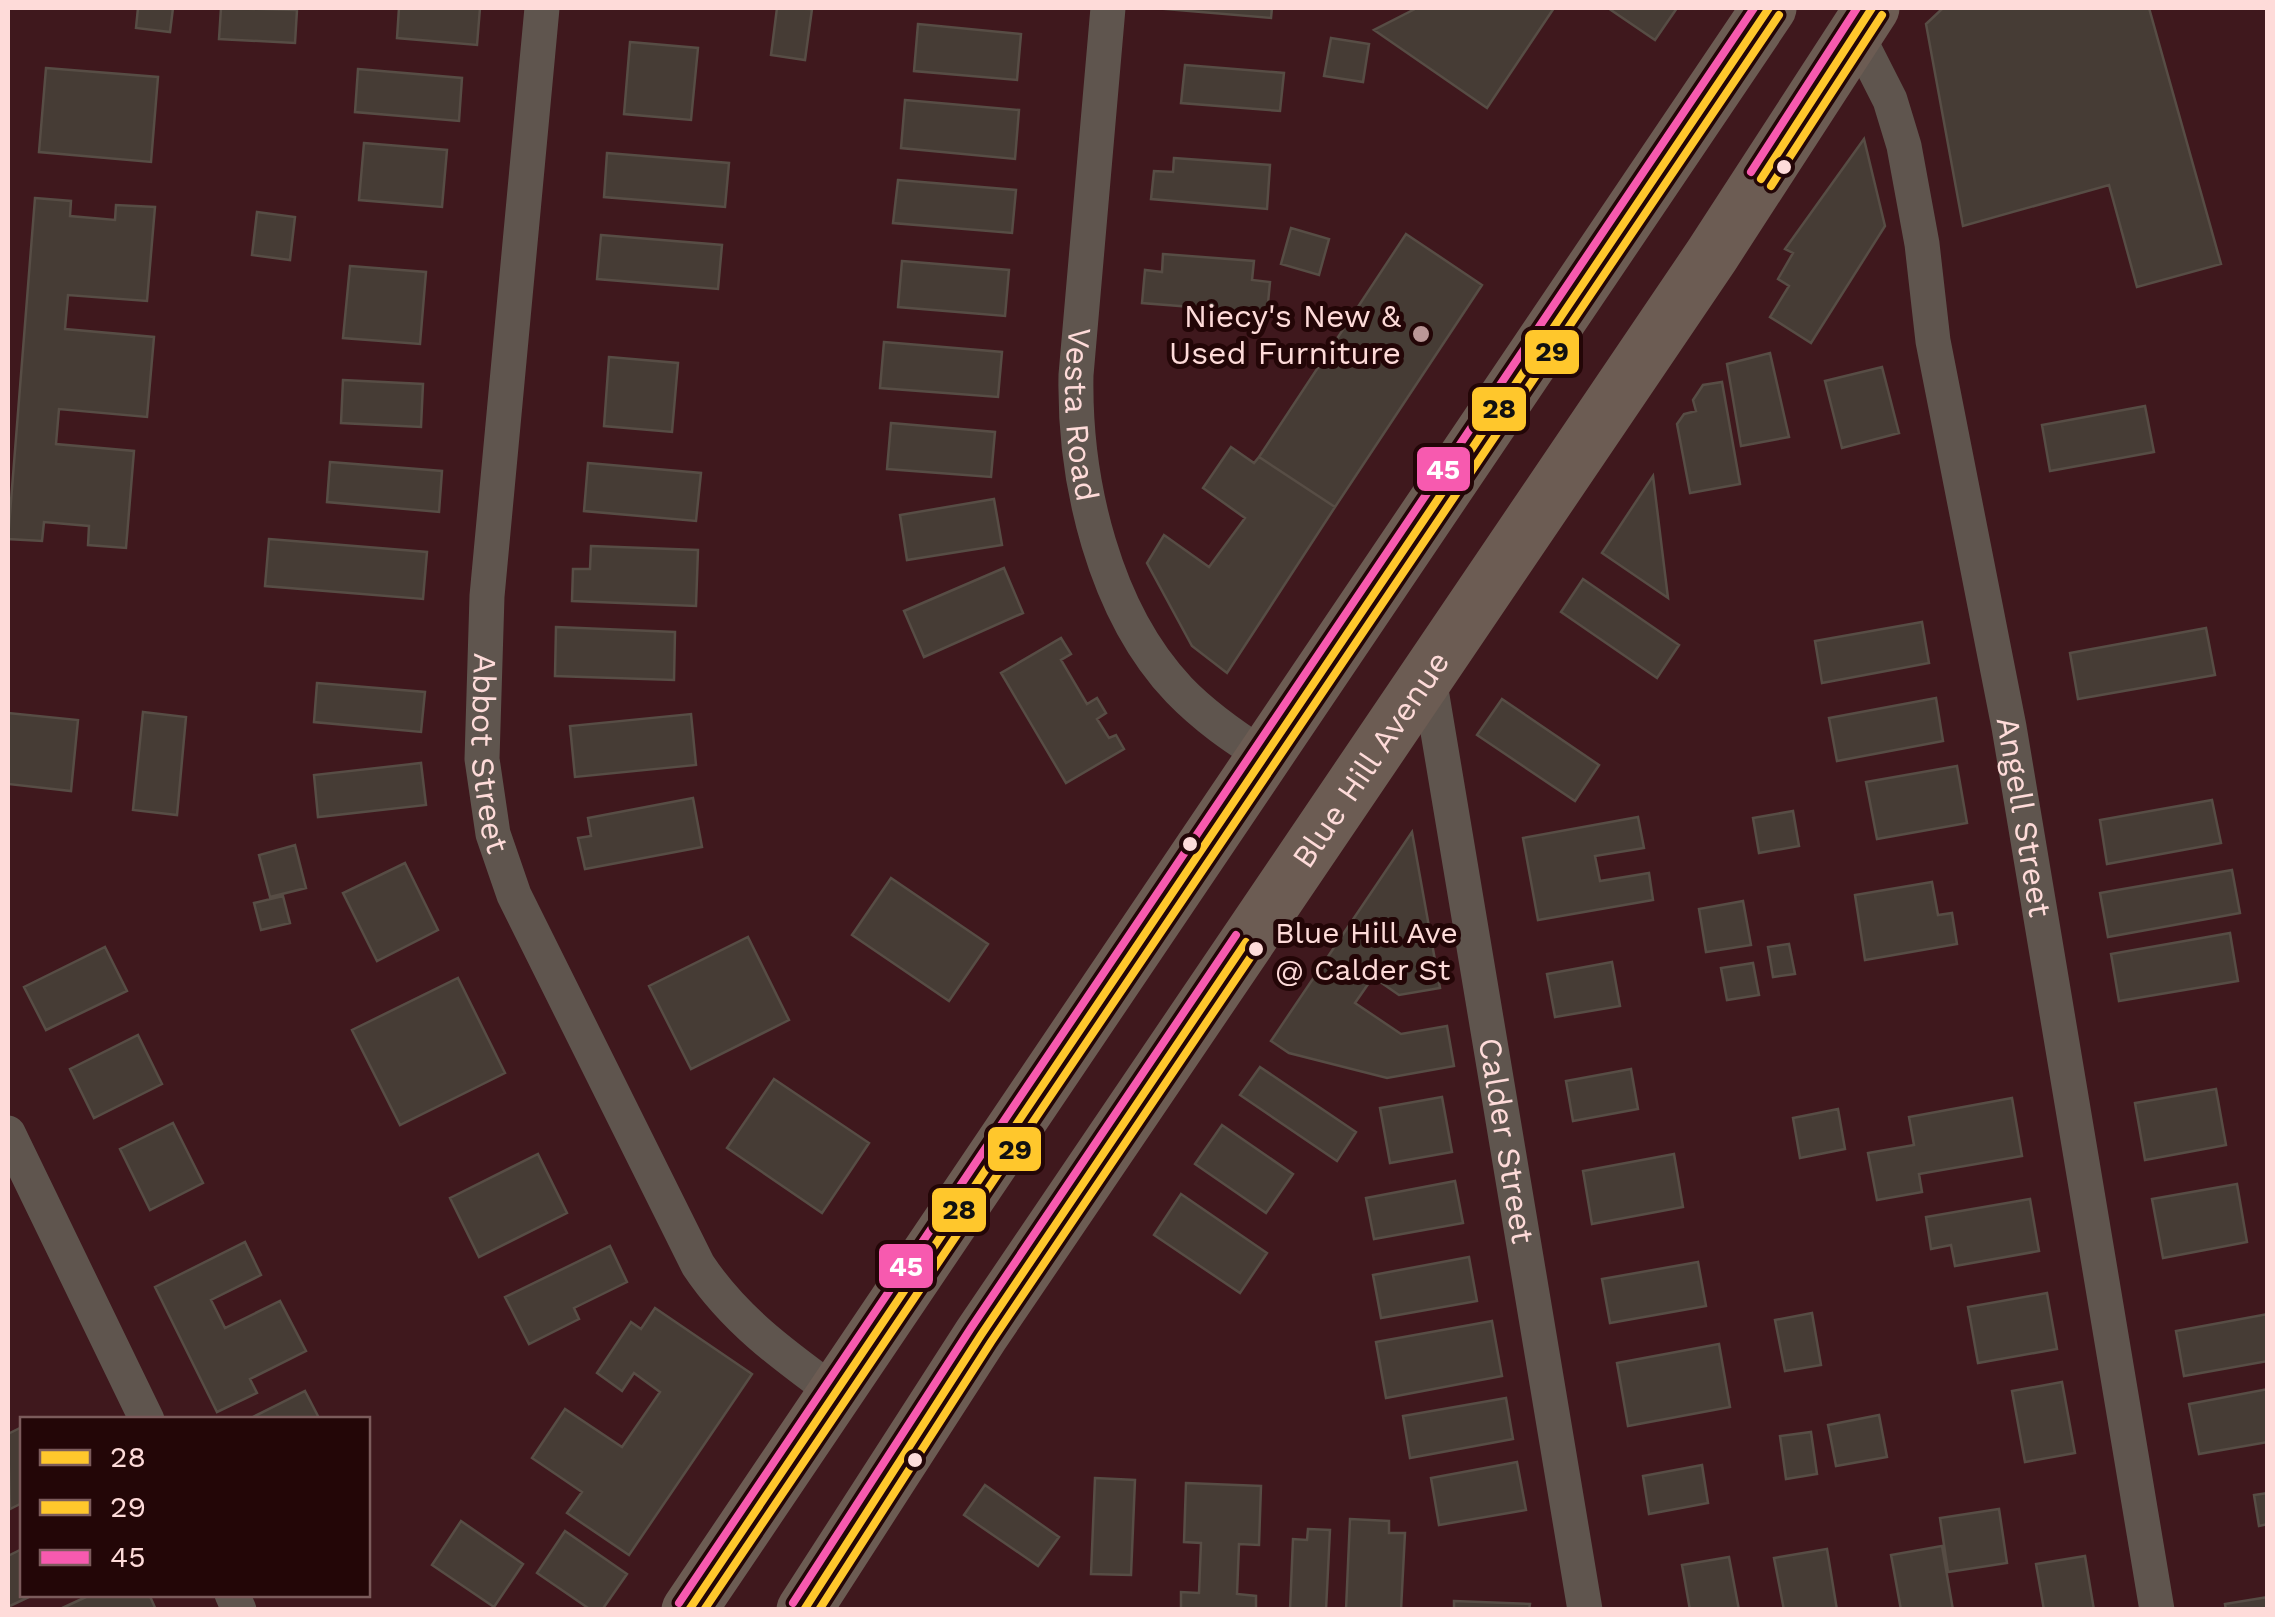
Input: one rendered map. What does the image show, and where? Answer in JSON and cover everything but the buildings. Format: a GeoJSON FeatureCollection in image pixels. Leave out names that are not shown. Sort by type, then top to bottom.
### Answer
{"type":"FeatureCollection","features":[{"type":"Feature","properties":{"kind":"main road"},"geometry":{"type":"LineString","coordinates":[[689,1610],[1770,8]]}},
{"type":"Feature","properties":{"kind":"main road","name":"Blue Hill Avenue"},"geometry":{"type":"LineString","coordinates":[[804,1610],[982,1335],[1712,255],[1864,20]]}},
{"type":"Feature","properties":{"kind":"street","name":"Abbot Street"},"geometry":{"type":"LineString","coordinates":[[542,8],[487,596],[482,759],[493,834],[534,938],[698,1265],[716,1292],[759,1337],[834,1392]]}},
{"type":"Feature","properties":{"kind":"street","name":"Vesta Road"},"geometry":{"type":"LineString","coordinates":[[1108,8],[1076,375],[1080,472],[1088,509],[1111,574],[1155,661],[1204,714],[1264,756]]}},
{"type":"Feature","properties":{"kind":"street","name":"Angell Street"},"geometry":{"type":"LineString","coordinates":[[1864,20],[1904,146],[1934,342],[2009,727],[2157,1610]]}},
{"type":"Feature","properties":{"kind":"street","name":"Calder Street"},"geometry":{"type":"LineString","coordinates":[[1428,672],[1585,1610]]}},
{"type":"Feature","properties":{"kind":"street"},"geometry":{"type":"LineString","coordinates":[[8,1133],[145,1417]]}},
{"type":"Feature","properties":{"kind":"transit line","name":"45"},"geometry":{"type":"LineString","coordinates":[[679,1603],[1754,8]]}},
{"type":"Feature","properties":{"kind":"transit line","name":"28"},"geometry":{"type":"LineString","coordinates":[[689,1610],[1769,8]]}},
{"type":"Feature","properties":{"kind":"transit line","name":"45"},"geometry":{"type":"LineString","coordinates":[[1751,172],[1857,8]]}},
{"type":"Feature","properties":{"kind":"transit line","name":"28"},"geometry":{"type":"LineString","coordinates":[[1761,179],[1872,8]]}},
{"type":"Feature","properties":{"kind":"transit line","name":"29"},"geometry":{"type":"LineString","coordinates":[[704,1610],[1779,15]]}},
{"type":"Feature","properties":{"kind":"transit line","name":"29"},"geometry":{"type":"LineString","coordinates":[[1771,186],[1882,15]]}},
{"type":"Feature","properties":{"kind":"transit line","name":"45"},"geometry":{"type":"LineString","coordinates":[[793,1603],[971,1328],[1236,935]]}},
{"type":"Feature","properties":{"kind":"transit line","name":"28"},"geometry":{"type":"LineString","coordinates":[[804,1610],[981,1335],[1246,942]]}},
{"type":"Feature","properties":{"kind":"transit line","name":"29"},"geometry":{"type":"LineString","coordinates":[[819,1610],[991,1342],[1256,949]]}},
{"type":"Feature","properties":{"kind":"place","name":"Niecy's New & Used Furniture"},"geometry":{"type":"Point","coordinates":[1421,334]}},
{"type":"Feature","properties":{"kind":"place","name":"Blue Hill Ave @ Calder St"},"geometry":{"type":"Point","coordinates":[1256,949]}}]}
